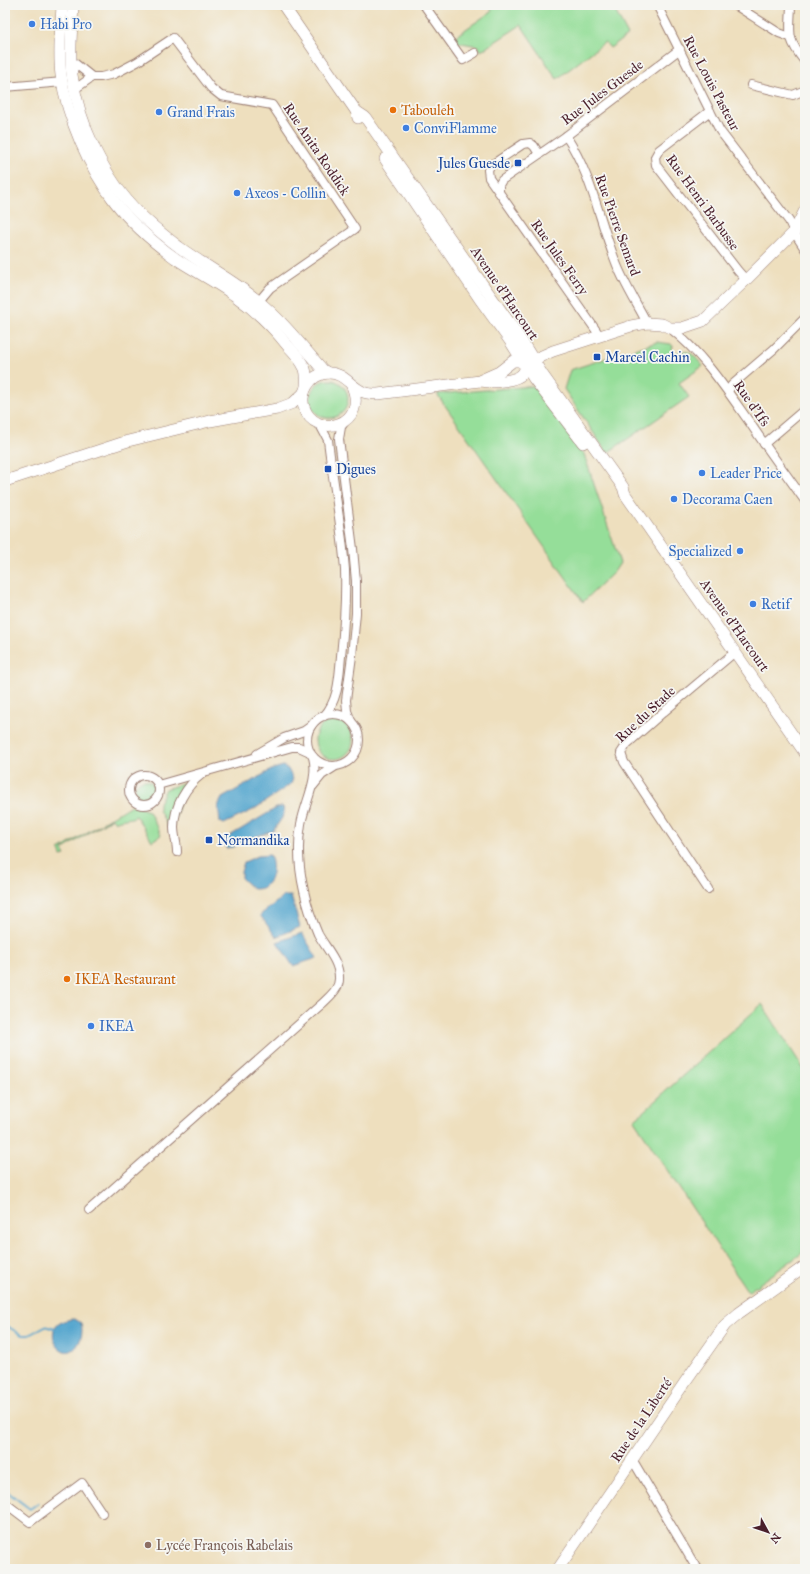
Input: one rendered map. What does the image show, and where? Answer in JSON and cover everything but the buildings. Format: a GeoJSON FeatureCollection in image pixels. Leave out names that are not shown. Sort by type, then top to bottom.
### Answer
{"type":"FeatureCollection","features":[{"type":"Feature","properties":{"kind":"main road"},"geometry":{"type":"LineString","coordinates":[[62,5],[60,49],[62,82],[65,98],[81,141],[101,182],[116,203],[132,221],[160,246],[195,271],[234,295],[273,329],[292,350],[304,368],[306,377],[304,408],[315,420]]}},
{"type":"Feature","properties":{"kind":"main road"},"geometry":{"type":"LineString","coordinates":[[73,5],[72,61],[75,89],[88,131],[98,154],[120,190],[139,214],[181,248],[223,274],[259,301],[282,322],[324,370],[328,373],[342,376],[365,393],[378,394],[480,381],[494,382],[515,378],[524,372],[529,362]]}},
{"type":"Feature","properties":{"kind":"main road","name":"Avenue d'Harcourt"},"geometry":{"type":"LineString","coordinates":[[283,5],[356,111],[359,120],[479,298],[529,362]]}},
{"type":"Feature","properties":{"kind":"main road","name":"Avenue d'Harcourt"},"geometry":{"type":"LineString","coordinates":[[356,111],[365,117],[518,335],[534,379],[619,490],[625,494],[805,753]]}},
{"type":"Feature","properties":{"kind":"main road"},"geometry":{"type":"LineString","coordinates":[[480,381],[498,372],[513,360],[529,362],[562,348],[646,323],[662,324],[670,328],[684,327],[703,321],[794,232],[805,210]]}},
{"type":"Feature","properties":{"kind":"main road"},"geometry":{"type":"LineString","coordinates":[[277,409],[293,403],[316,377],[328,373]]}},
{"type":"Feature","properties":{"kind":"main road"},"geometry":{"type":"LineString","coordinates":[[5,481],[128,440],[210,421],[277,409],[301,411],[315,420],[333,425],[346,420],[355,406],[356,398],[351,384]]}},
{"type":"Feature","properties":{"kind":"main road"},"geometry":{"type":"LineString","coordinates":[[355,406],[378,394]]}},
{"type":"Feature","properties":{"kind":"main road","name":"Rue de la Liberté"},"geometry":{"type":"LineString","coordinates":[[558,1569],[725,1325],[739,1313],[805,1266]]}},
{"type":"Feature","properties":{"kind":"street"},"geometry":{"type":"LineString","coordinates":[[69,5],[68,24],[72,33]]}},
{"type":"Feature","properties":{"kind":"street"},"geometry":{"type":"LineString","coordinates":[[424,5],[463,60],[475,53]]}},
{"type":"Feature","properties":{"kind":"street","name":"Rue Louis Pasteur"},"geometry":{"type":"LineString","coordinates":[[657,5],[720,131],[789,221],[805,249]]}},
{"type":"Feature","properties":{"kind":"street"},"geometry":{"type":"LineString","coordinates":[[735,5],[779,33],[790,37]]}},
{"type":"Feature","properties":{"kind":"street"},"geometry":{"type":"LineString","coordinates":[[791,5],[790,37],[796,50],[805,62]]}},
{"type":"Feature","properties":{"kind":"street","name":"Rue Anita Roddick"},"geometry":{"type":"LineString","coordinates":[[75,89],[92,77],[101,77],[114,74],[137,62],[173,38],[211,88],[221,96],[272,105],[355,229],[270,288],[259,301]]}},
{"type":"Feature","properties":{"kind":"street","name":"Rue Jules Guesde"},"geometry":{"type":"LineString","coordinates":[[499,192],[499,185],[502,180],[566,136],[680,49]]}},
{"type":"Feature","properties":{"kind":"street"},"geometry":{"type":"LineString","coordinates":[[72,61],[92,77]]}},
{"type":"Feature","properties":{"kind":"street"},"geometry":{"type":"LineString","coordinates":[[5,87],[62,82]]}},
{"type":"Feature","properties":{"kind":"street"},"geometry":{"type":"LineString","coordinates":[[751,85],[792,95],[799,94],[805,90]]}},
{"type":"Feature","properties":{"kind":"street","name":"Rue Henri Barbusse"},"geometry":{"type":"LineString","coordinates":[[710,111],[659,150],[655,157],[656,164],[746,280]]}},
{"type":"Feature","properties":{"kind":"street","name":"Rue Pierre Semard"},"geometry":{"type":"LineString","coordinates":[[566,136],[578,156],[590,183],[620,273],[646,323]]}},
{"type":"Feature","properties":{"kind":"street"},"geometry":{"type":"LineString","coordinates":[[499,192],[489,178],[488,170],[490,166],[526,143],[534,146],[539,154]]}},
{"type":"Feature","properties":{"kind":"street","name":"Rue Jules Ferry"},"geometry":{"type":"LineString","coordinates":[[499,192],[600,336]]}},
{"type":"Feature","properties":{"kind":"street"},"geometry":{"type":"LineString","coordinates":[[728,391],[805,318]]}},
{"type":"Feature","properties":{"kind":"street","name":"Rue d'Ifs"},"geometry":{"type":"LineString","coordinates":[[670,328],[700,354],[804,498]]}},
{"type":"Feature","properties":{"kind":"street"},"geometry":{"type":"LineString","coordinates":[[764,444],[805,409]]}},
{"type":"Feature","properties":{"kind":"street"},"geometry":{"type":"LineString","coordinates":[[315,420],[328,440],[344,563],[345,585],[344,630],[337,690],[332,705],[324,716]]}},
{"type":"Feature","properties":{"kind":"street"},"geometry":{"type":"LineString","coordinates":[[311,790],[322,774],[336,766],[350,761],[358,749],[360,740],[359,732],[351,721],[347,711],[346,700],[349,686],[356,613],[356,581],[339,439],[341,427],[346,420]]}},
{"type":"Feature","properties":{"kind":"street","name":"Rue du Stade"},"geometry":{"type":"LineString","coordinates":[[708,889],[623,761],[621,754],[627,744],[735,652]]}},
{"type":"Feature","properties":{"kind":"street"},"geometry":{"type":"LineString","coordinates":[[89,1210],[329,998],[336,989],[339,981],[338,970],[314,923],[306,900],[300,870],[299,848],[300,831],[311,790],[315,766],[308,747],[308,736],[311,726],[314,722],[324,716],[335,714],[351,721]]}},
{"type":"Feature","properties":{"kind":"street"},"geometry":{"type":"LineString","coordinates":[[249,758],[284,738],[311,726]]}},
{"type":"Feature","properties":{"kind":"street"},"geometry":{"type":"LineString","coordinates":[[158,785],[295,746],[302,748],[325,765],[336,766]]}},
{"type":"Feature","properties":{"kind":"street"},"geometry":{"type":"LineString","coordinates":[[177,852],[174,826],[177,809],[187,789],[200,776],[209,770]]}},
{"type":"Feature","properties":{"kind":"street"},"geometry":{"type":"LineString","coordinates":[[632,1459],[697,1569]]}},
{"type":"Feature","properties":{"kind":"street"},"geometry":{"type":"LineString","coordinates":[[5,1503],[30,1522],[82,1483],[102,1513]]}},
{"type":"Feature","properties":{"kind":"green space"},"geometry":{"type":"Polygon","coordinates":[[[489,5],[612,5],[628,35],[610,48],[605,42],[557,79],[521,25],[481,51],[478,46],[456,42],[453,38],[492,11],[489,5]]]}},
{"type":"Feature","properties":{"kind":"green space"},"geometry":{"type":"Polygon","coordinates":[[[657,342],[671,344],[673,346],[672,349],[676,353],[681,351],[688,352],[703,366],[679,383],[689,397],[607,453],[564,389],[570,370],[657,342]]]}},
{"type":"Feature","properties":{"kind":"green space"},"geometry":{"type":"Polygon","coordinates":[[[329,380],[339,383],[345,389],[348,399],[345,409],[339,415],[329,418],[319,415],[313,409],[310,399],[313,389],[319,383],[329,380]]]}},
{"type":"Feature","properties":{"kind":"green space"},"geometry":{"type":"Polygon","coordinates":[[[534,386],[584,454],[620,563],[614,572],[583,602],[437,394],[534,386]]]}},
{"type":"Feature","properties":{"kind":"green space"},"geometry":{"type":"Polygon","coordinates":[[[334,721],[344,724],[350,730],[353,740],[350,750],[344,756],[334,759],[324,756],[318,750],[315,740],[318,730],[324,724],[334,721]]]}},
{"type":"Feature","properties":{"kind":"green space"},"geometry":{"type":"Polygon","coordinates":[[[145,780],[152,783],[155,790],[152,797],[145,800],[138,797],[135,790],[138,783],[145,780]]]}},
{"type":"Feature","properties":{"kind":"green space"},"geometry":{"type":"Polygon","coordinates":[[[183,783],[185,786],[171,833],[159,810],[159,803],[166,789],[183,783]]]}},
{"type":"Feature","properties":{"kind":"green space"},"geometry":{"type":"Polygon","coordinates":[[[131,805],[149,811],[161,835],[152,841],[136,816],[115,822],[112,818],[62,850],[65,855],[61,856],[59,850],[131,805]]]}},
{"type":"Feature","properties":{"kind":"green space"},"geometry":{"type":"Polygon","coordinates":[[[762,1004],[805,1071],[805,1251],[748,1292],[634,1120],[762,1004]]]}},
{"type":"Feature","properties":{"kind":"water"},"geometry":{"type":"Polygon","coordinates":[[[283,766],[288,769],[293,779],[291,784],[253,810],[224,824],[220,822],[218,806],[222,798],[273,769],[283,766]]]}},
{"type":"Feature","properties":{"kind":"water"},"geometry":{"type":"Polygon","coordinates":[[[278,807],[283,807],[284,812],[282,818],[273,831],[248,839],[233,847],[226,848],[223,840],[278,807]]]}},
{"type":"Feature","properties":{"kind":"water"},"geometry":{"type":"Polygon","coordinates":[[[270,855],[272,872],[269,881],[262,888],[253,889],[241,878],[244,862],[258,856],[270,855]]]}},
{"type":"Feature","properties":{"kind":"water"},"geometry":{"type":"Polygon","coordinates":[[[284,896],[291,896],[300,927],[276,937],[260,915],[284,896]]]}},
{"type":"Feature","properties":{"kind":"water"},"geometry":{"type":"Polygon","coordinates":[[[302,933],[317,958],[293,966],[277,942],[302,933]]]}},
{"type":"Feature","properties":{"kind":"water"},"geometry":{"type":"Polygon","coordinates":[[[75,1319],[81,1323],[81,1338],[77,1346],[71,1351],[64,1351],[55,1341],[53,1334],[56,1327],[63,1322],[75,1319]]]}},
{"type":"Feature","properties":{"kind":"waterway"},"geometry":{"type":"LineString","coordinates":[[5,1325],[22,1335],[29,1335],[45,1326],[55,1329]]}},
{"type":"Feature","properties":{"kind":"waterway"},"geometry":{"type":"LineString","coordinates":[[5,1490],[30,1509],[38,1503]]}},
{"type":"Feature","properties":{"kind":"place","name":"Habi Pro"},"geometry":{"type":"Point","coordinates":[32,24]}},
{"type":"Feature","properties":{"kind":"place","name":"Tabouleh"},"geometry":{"type":"Point","coordinates":[393,110]}},
{"type":"Feature","properties":{"kind":"place","name":"Grand Frais"},"geometry":{"type":"Point","coordinates":[159,112]}},
{"type":"Feature","properties":{"kind":"place","name":"ConviFlamme"},"geometry":{"type":"Point","coordinates":[406,128]}},
{"type":"Feature","properties":{"kind":"place","name":"Jules Guesde"},"geometry":{"type":"Point","coordinates":[518,163]}},
{"type":"Feature","properties":{"kind":"place","name":"Axeos - Collin"},"geometry":{"type":"Point","coordinates":[237,193]}},
{"type":"Feature","properties":{"kind":"place","name":"Marcel Cachin"},"geometry":{"type":"Point","coordinates":[597,357]}},
{"type":"Feature","properties":{"kind":"place","name":"Digues"},"geometry":{"type":"Point","coordinates":[328,469]}},
{"type":"Feature","properties":{"kind":"place","name":"Leader Price"},"geometry":{"type":"Point","coordinates":[702,473]}},
{"type":"Feature","properties":{"kind":"place","name":"Decorama Caen"},"geometry":{"type":"Point","coordinates":[674,499]}},
{"type":"Feature","properties":{"kind":"place","name":"Specialized"},"geometry":{"type":"Point","coordinates":[740,551]}},
{"type":"Feature","properties":{"kind":"place","name":"Retif"},"geometry":{"type":"Point","coordinates":[753,604]}},
{"type":"Feature","properties":{"kind":"place","name":"Normandika"},"geometry":{"type":"Point","coordinates":[209,840]}},
{"type":"Feature","properties":{"kind":"place","name":"IKEA Restaurant"},"geometry":{"type":"Point","coordinates":[67,979]}},
{"type":"Feature","properties":{"kind":"place","name":"IKEA"},"geometry":{"type":"Point","coordinates":[91,1026]}},
{"type":"Feature","properties":{"kind":"place","name":"Lycée François Rabelais"},"geometry":{"type":"Point","coordinates":[148,1545]}}]}
